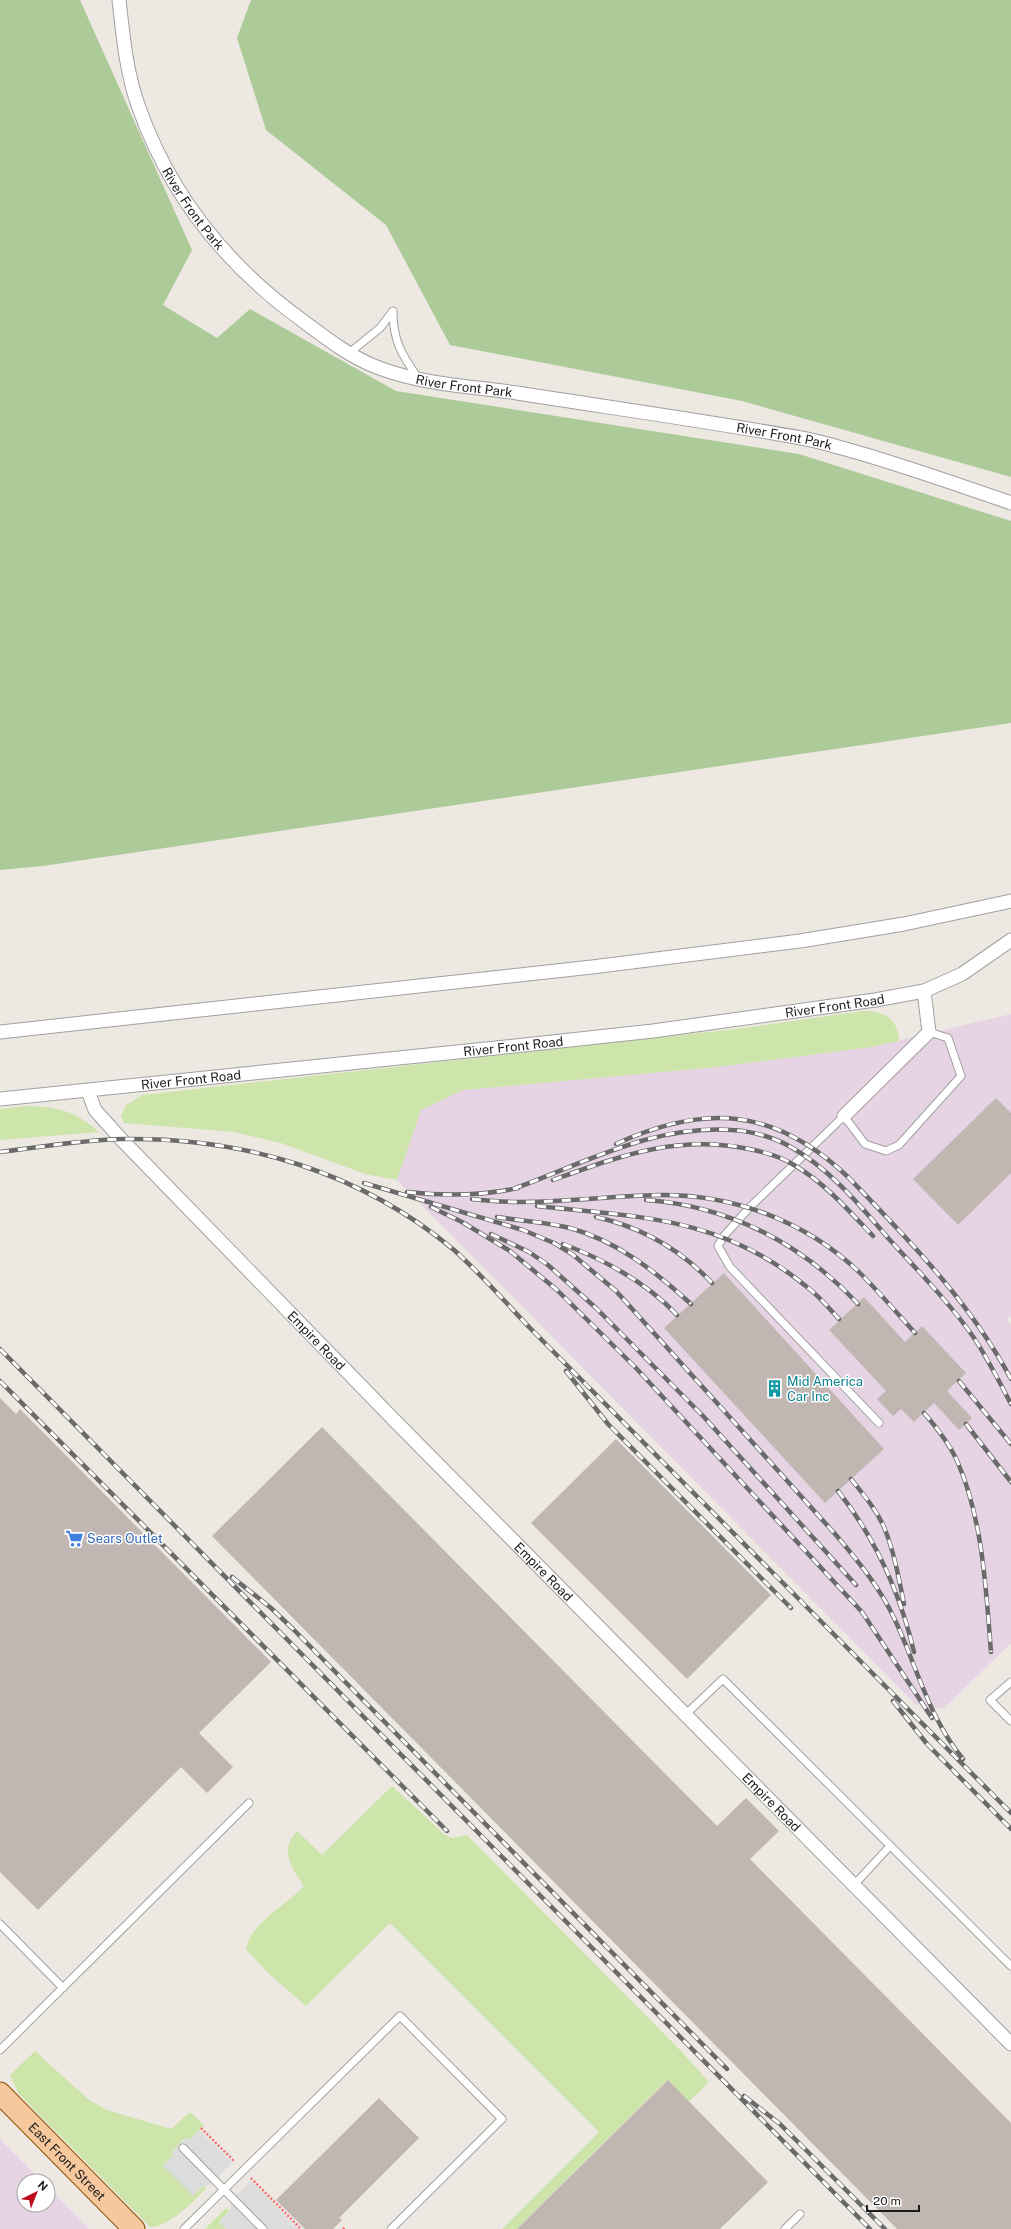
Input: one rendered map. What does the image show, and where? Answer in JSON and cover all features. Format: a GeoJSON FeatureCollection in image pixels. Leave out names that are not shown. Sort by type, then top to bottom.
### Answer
{"type":"FeatureCollection","features":[{"type":"Feature","properties":{"kind":"main road","name":"East Front Street"},"geometry":{"type":"LineString","coordinates":[[0,2093],[134,2229]]}},
{"type":"Feature","properties":{"kind":"street","name":"River Front Park"},"geometry":{"type":"LineString","coordinates":[[119,0],[126,55],[137,103],[152,141],[172,180],[198,221],[231,260],[269,297],[348,354],[378,368],[420,381],[478,387],[805,438],[914,469],[1011,503]]}},
{"type":"Feature","properties":{"kind":"street"},"geometry":{"type":"LineString","coordinates":[[0,1032],[592,967],[800,941],[904,924],[1011,901]]}},
{"type":"Feature","properties":{"kind":"street","name":"River Front Road"},"geometry":{"type":"LineString","coordinates":[[0,1099],[653,1031],[801,1011],[924,991],[962,974],[1011,940]]}},
{"type":"Feature","properties":{"kind":"street"},"geometry":{"type":"LineString","coordinates":[[844,1116],[929,1032],[924,991]]}},
{"type":"Feature","properties":{"kind":"street","name":"Empire Road"},"geometry":{"type":"LineString","coordinates":[[88,1091],[95,1110],[121,1139],[397,1423],[1011,2044]]}},
{"type":"Feature","properties":{"kind":"lane"},"geometry":{"type":"LineString","coordinates":[[348,354],[380,328],[394,310],[395,337],[408,364],[420,381]]}},
{"type":"Feature","properties":{"kind":"lane"},"geometry":{"type":"LineString","coordinates":[[879,1423],[730,1267],[718,1246],[723,1237],[750,1207],[844,1116],[866,1144],[886,1151],[899,1145],[961,1076],[948,1038],[929,1032]]}},
{"type":"Feature","properties":{"kind":"lane"},"geometry":{"type":"LineString","coordinates":[[686,1714],[723,1679],[1011,1966]]}},
{"type":"Feature","properties":{"kind":"lane"},"geometry":{"type":"LineString","coordinates":[[1011,1682],[990,1700],[1011,1722]]}},
{"type":"Feature","properties":{"kind":"lane"},"geometry":{"type":"LineString","coordinates":[[0,2050],[249,1803]]}},
{"type":"Feature","properties":{"kind":"lane"},"geometry":{"type":"LineString","coordinates":[[854,1885],[890,1846]]}},
{"type":"Feature","properties":{"kind":"lane"},"geometry":{"type":"LineString","coordinates":[[0,1924],[63,1988]]}},
{"type":"Feature","properties":{"kind":"lane"},"geometry":{"type":"LineString","coordinates":[[184,2229],[400,2016],[502,2119],[391,2229]]}},
{"type":"Feature","properties":{"kind":"lane"},"geometry":{"type":"LineString","coordinates":[[183,2148],[263,2229]]}},
{"type":"Feature","properties":{"kind":"lane"},"geometry":{"type":"LineString","coordinates":[[785,2229],[800,2214]]}},
{"type":"Feature","properties":{"kind":"shaded area"},"geometry":{"type":"Polygon","coordinates":[[[1011,1014],[1011,1316],[1007,1320],[1011,1325],[1011,1643],[943,1709],[915,1704],[397,1180],[421,1110],[463,1090],[717,1067],[871,1047],[1011,1014]]]}},
{"type":"Feature","properties":{"kind":"shaded area"},"geometry":{"type":"Polygon","coordinates":[[[199,2130],[232,2163],[215,2180],[206,2186],[204,2185],[193,2196],[163,2166],[173,2155],[172,2152],[185,2138],[189,2140],[199,2130]]]}},
{"type":"Feature","properties":{"kind":"shaded area"},"geometry":{"type":"Polygon","coordinates":[[[0,2139],[34,2173],[16,2173],[16,2213],[56,2213],[56,2195],[89,2229],[0,2229],[0,2139]]]}},
{"type":"Feature","properties":{"kind":"shaded area"},"geometry":{"type":"Polygon","coordinates":[[[251,2181],[298,2229],[226,2229],[219,2222],[229,2212],[233,2199],[251,2181]]]}},
{"type":"Feature","properties":{"kind":"green space"},"geometry":{"type":"Polygon","coordinates":[[[0,0],[80,0],[192,250],[163,305],[217,338],[250,309],[396,391],[799,454],[1011,521],[1011,723],[43,866],[0,870],[0,0]]]}},
{"type":"Feature","properties":{"kind":"green space"},"geometry":{"type":"Polygon","coordinates":[[[251,0],[1011,0],[1011,477],[742,401],[450,345],[386,225],[266,130],[237,38],[251,0]]]}},
{"type":"Feature","properties":{"kind":"green space"},"geometry":{"type":"Polygon","coordinates":[[[863,1011],[877,1012],[888,1017],[896,1026],[899,1041],[871,1047],[717,1067],[463,1090],[421,1110],[397,1180],[365,1174],[281,1143],[234,1132],[124,1123],[121,1116],[126,1105],[142,1095],[744,1028],[863,1011]]]}},
{"type":"Feature","properties":{"kind":"green space"},"geometry":{"type":"Polygon","coordinates":[[[28,1106],[58,1109],[82,1119],[99,1132],[0,1140],[0,1109],[28,1106]]]}},
{"type":"Feature","properties":{"kind":"green space"},"geometry":{"type":"Polygon","coordinates":[[[392,1786],[445,1835],[452,1838],[467,1835],[681,2051],[709,2082],[689,2102],[667,2080],[517,2229],[502,2229],[599,2132],[390,1923],[306,2006],[268,1973],[246,1949],[254,1931],[262,1922],[304,1886],[291,1865],[288,1852],[292,1838],[297,1831],[322,1855],[392,1786]]]}},
{"type":"Feature","properties":{"kind":"green space"},"geometry":{"type":"Polygon","coordinates":[[[35,2051],[88,2099],[107,2110],[171,2129],[190,2112],[204,2125],[189,2140],[185,2138],[172,2152],[193,2195],[204,2185],[206,2188],[172,2219],[157,2226],[150,2227],[18,2093],[10,2075],[35,2051]]]}},
{"type":"Feature","properties":{"kind":"green space"},"geometry":{"type":"Polygon","coordinates":[[[226,2208],[229,2211],[219,2222],[226,2229],[205,2229],[226,2208]]]}},
{"type":"Feature","properties":{"kind":"building"},"geometry":{"type":"Polygon","coordinates":[[[996,1098],[1011,1113],[1011,1173],[958,1225],[913,1179],[996,1098]]]}},
{"type":"Feature","properties":{"kind":"building","name":"Mid America Car Inc"},"geometry":{"type":"Polygon","coordinates":[[[724,1273],[884,1449],[825,1503],[664,1328],[724,1273]]]}},
{"type":"Feature","properties":{"kind":"building","name":"Mid America Car Inc"},"geometry":{"type":"Polygon","coordinates":[[[864,1297],[905,1342],[922,1326],[966,1373],[947,1391],[972,1418],[959,1430],[934,1403],[914,1422],[901,1409],[893,1416],[877,1399],[886,1391],[829,1330],[864,1297]]]}},
{"type":"Feature","properties":{"kind":"building","name":"Sears Outlet"},"geometry":{"type":"Polygon","coordinates":[[[0,1398],[16,1414],[20,1409],[271,1662],[199,1733],[233,1767],[207,1793],[181,1767],[38,1910],[0,1872],[0,1398]]]}},
{"type":"Feature","properties":{"kind":"building"},"geometry":{"type":"Polygon","coordinates":[[[322,1427],[717,1826],[746,1798],[779,1831],[750,1859],[1011,2123],[1011,2229],[897,2229],[212,1536],[322,1427]]]}},
{"type":"Feature","properties":{"kind":"building"},"geometry":{"type":"Polygon","coordinates":[[[616,1439],[771,1595],[687,1679],[531,1523],[616,1439]]]}},
{"type":"Feature","properties":{"kind":"building"},"geometry":{"type":"Polygon","coordinates":[[[668,2080],[768,2182],[720,2229],[517,2229],[668,2080]]]}},
{"type":"Feature","properties":{"kind":"building"},"geometry":{"type":"Polygon","coordinates":[[[379,2098],[419,2138],[339,2218],[342,2220],[333,2229],[305,2229],[276,2200],[379,2098]]]}},
{"type":"Feature","properties":{"kind":"railway"},"geometry":{"type":"LineString","coordinates":[[616,1144],[649,1131],[680,1122],[710,1118],[738,1119],[766,1125],[794,1137],[821,1154],[848,1177],[937,1272],[977,1324],[1011,1379]]}},
{"type":"Feature","properties":{"kind":"railway"},"geometry":{"type":"LineString","coordinates":[[513,1189],[620,1148],[647,1139],[675,1133],[703,1130],[732,1130],[754,1133],[776,1140],[804,1155],[831,1176],[855,1200],[932,1286],[972,1335],[988,1360],[1011,1404]]}},
{"type":"Feature","properties":{"kind":"railway"},"geometry":{"type":"LineString","coordinates":[[0,1152],[77,1142],[123,1139],[168,1140],[212,1145],[256,1153],[299,1164],[340,1180],[380,1199],[418,1223],[454,1250],[474,1269],[530,1328],[1011,1813]]}},
{"type":"Feature","properties":{"kind":"railway"},"geometry":{"type":"LineString","coordinates":[[553,1180],[625,1156],[673,1146],[697,1144],[723,1145],[749,1149],[778,1157],[805,1172],[836,1198],[873,1236]]}},
{"type":"Feature","properties":{"kind":"railway"},"geometry":{"type":"LineString","coordinates":[[364,1183],[523,1230],[554,1243],[572,1254],[616,1291],[853,1555],[883,1597],[903,1638],[932,1709],[941,1727],[963,1759]]}},
{"type":"Feature","properties":{"kind":"railway"},"geometry":{"type":"LineString","coordinates":[[407,1192],[476,1194],[518,1188]]}},
{"type":"Feature","properties":{"kind":"railway"},"geometry":{"type":"LineString","coordinates":[[472,1199],[542,1202],[659,1195],[714,1199],[741,1206],[767,1214],[792,1225],[839,1255],[867,1280],[915,1333]]}},
{"type":"Feature","properties":{"kind":"railway"},"geometry":{"type":"LineString","coordinates":[[646,1200],[706,1210],[735,1219],[762,1231],[788,1246],[812,1263],[836,1282],[858,1304]]}},
{"type":"Feature","properties":{"kind":"railway"},"geometry":{"type":"LineString","coordinates":[[537,1206],[646,1218],[679,1224],[712,1234],[744,1246],[775,1264],[824,1302],[839,1319]]}},
{"type":"Feature","properties":{"kind":"railway"},"geometry":{"type":"LineString","coordinates":[[431,1207],[462,1222],[510,1251],[557,1290],[635,1367],[862,1612],[932,1718]]}},
{"type":"Feature","properties":{"kind":"railway"},"geometry":{"type":"LineString","coordinates":[[497,1217],[570,1228],[604,1241],[620,1249],[650,1269],[691,1304]]}},
{"type":"Feature","properties":{"kind":"railway"},"geometry":{"type":"LineString","coordinates":[[596,1217],[629,1227],[659,1241],[687,1260],[712,1283]]}},
{"type":"Feature","properties":{"kind":"railway"},"geometry":{"type":"LineString","coordinates":[[491,1234],[529,1252],[548,1265],[596,1308],[703,1416],[856,1585]]}},
{"type":"Feature","properties":{"kind":"railway"},"geometry":{"type":"LineString","coordinates":[[563,1244],[610,1265],[639,1283],[665,1303],[677,1315]]}},
{"type":"Feature","properties":{"kind":"railway"},"geometry":{"type":"LineString","coordinates":[[0,1349],[870,2229]]}},
{"type":"Feature","properties":{"kind":"railway"},"geometry":{"type":"LineString","coordinates":[[566,1371],[608,1424],[791,1608]]}},
{"type":"Feature","properties":{"kind":"railway"},"geometry":{"type":"LineString","coordinates":[[0,1381],[447,1831]]}},
{"type":"Feature","properties":{"kind":"railway"},"geometry":{"type":"LineString","coordinates":[[959,1381],[1011,1444]]}},
{"type":"Feature","properties":{"kind":"railway"},"geometry":{"type":"LineString","coordinates":[[924,1413],[943,1436],[955,1456],[973,1508],[982,1556],[991,1652]]}},
{"type":"Feature","properties":{"kind":"railway"},"geometry":{"type":"LineString","coordinates":[[966,1424],[1011,1482]]}},
{"type":"Feature","properties":{"kind":"railway"},"geometry":{"type":"LineString","coordinates":[[851,1479],[865,1496],[881,1520],[888,1536],[904,1604]]}},
{"type":"Feature","properties":{"kind":"railway"},"geometry":{"type":"LineString","coordinates":[[838,1491],[864,1528],[885,1567],[902,1609],[914,1652]]}},
{"type":"Feature","properties":{"kind":"railway"},"geometry":{"type":"LineString","coordinates":[[232,1577],[271,1608],[293,1629],[727,2069]]}},
{"type":"Feature","properties":{"kind":"railway"},"geometry":{"type":"LineString","coordinates":[[893,1701],[927,1744],[1011,1829]]}},
{"type":"Feature","properties":{"kind":"railway"},"geometry":{"type":"LineString","coordinates":[[744,2096],[780,2124],[885,2229]]}},
{"type":"Feature","properties":{"kind":"place","name":"Mid America Car Inc"},"geometry":{"type":"Point","coordinates":[774,1388]}},
{"type":"Feature","properties":{"kind":"place","name":"Sears Outlet"},"geometry":{"type":"Point","coordinates":[74,1538]}}]}
